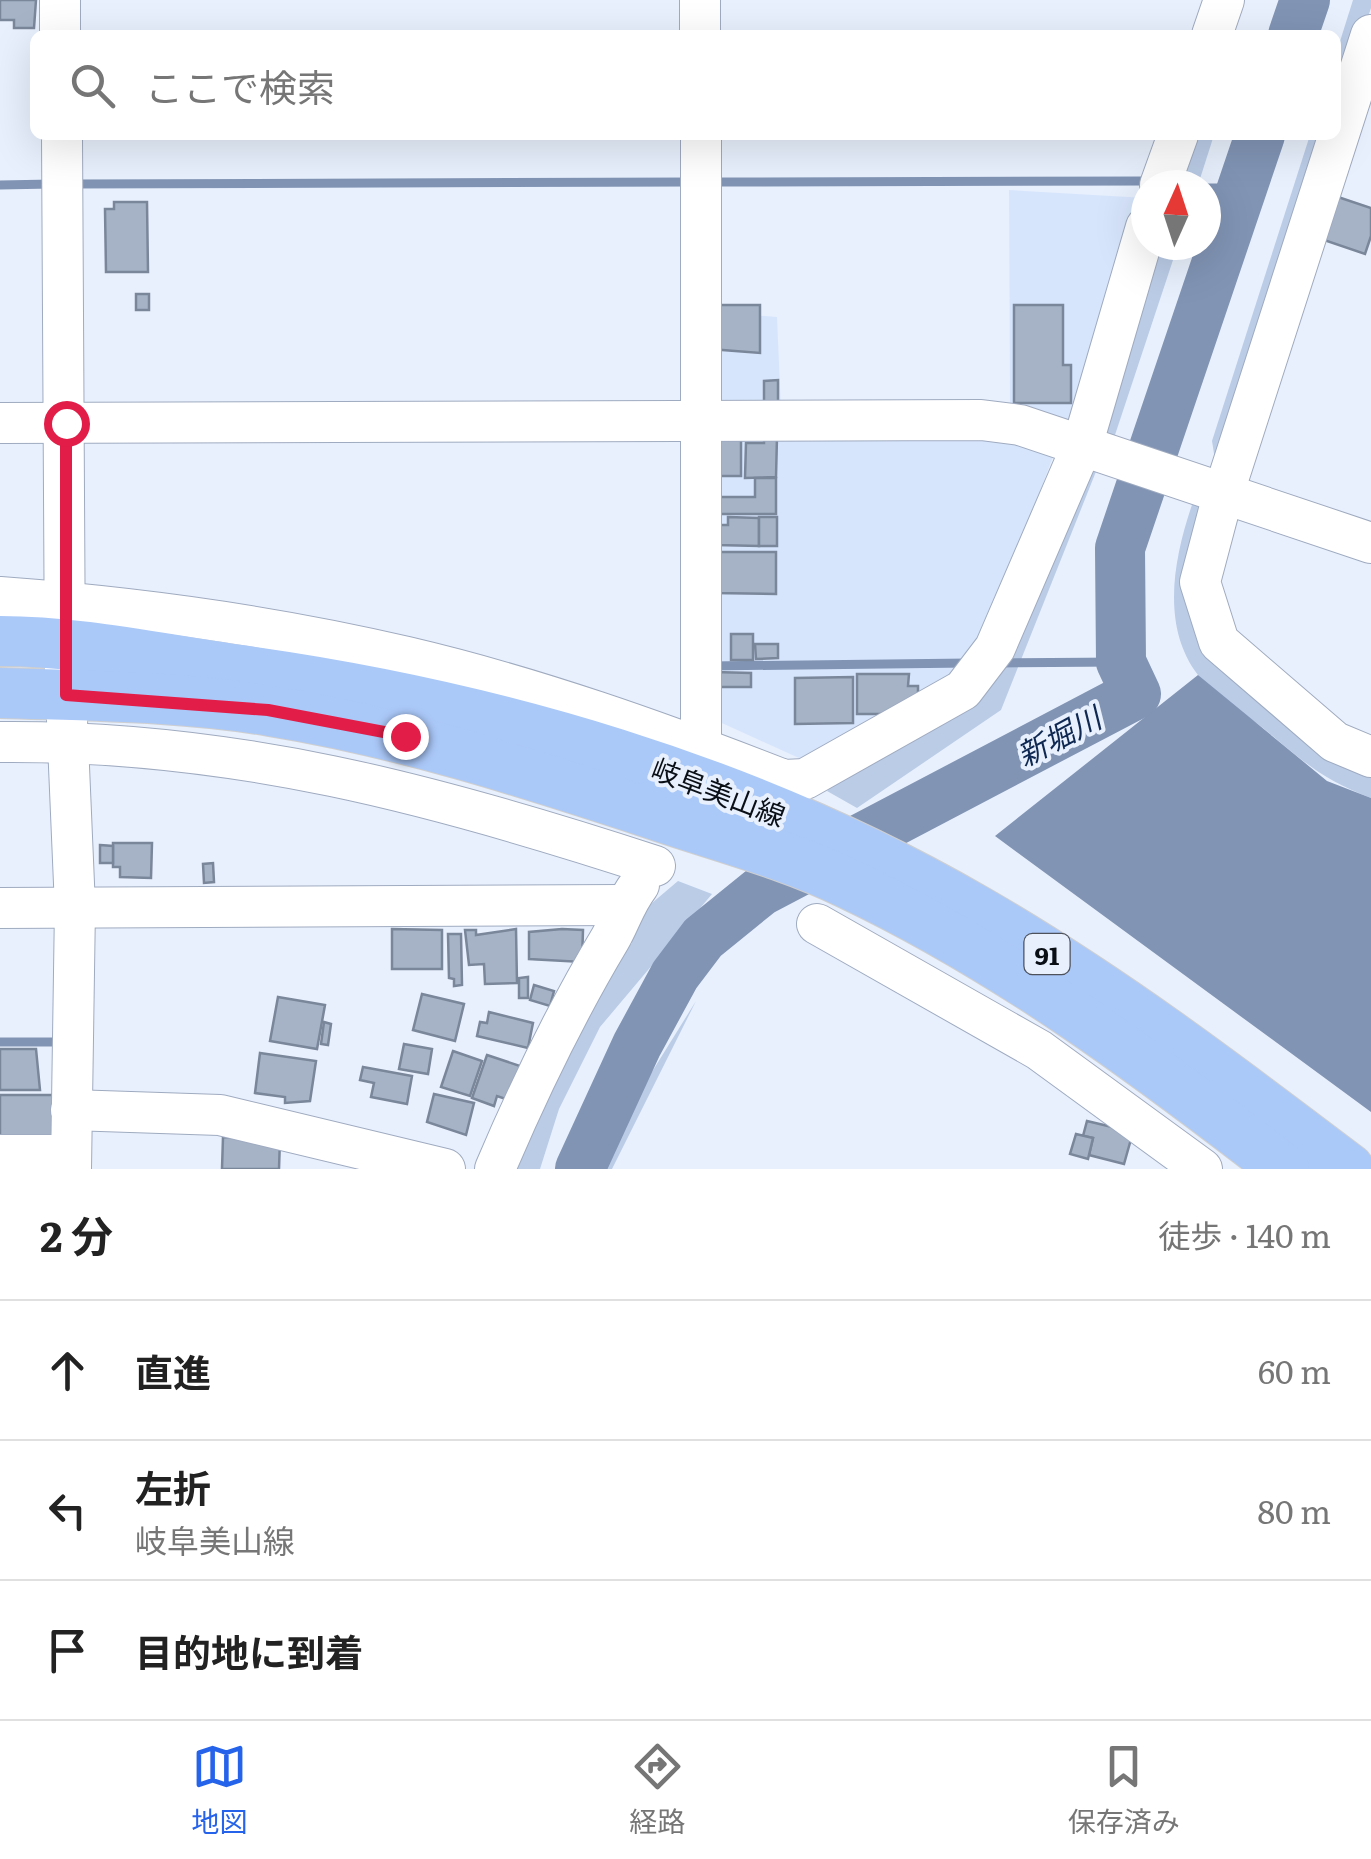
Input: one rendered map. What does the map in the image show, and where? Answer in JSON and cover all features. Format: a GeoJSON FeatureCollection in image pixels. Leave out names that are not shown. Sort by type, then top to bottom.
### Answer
{"type":"FeatureCollection","features":[{"type":"Feature","properties":{"kind":"main road","name":"岐阜美山線"},"geometry":{"type":"LineString","coordinates":[[0,641],[65,624],[583,742],[691,806],[776,852],[851,885],[989,962],[1143,1059],[1284,1169]]}},
{"type":"Feature","properties":{"kind":"main road","name":"岐阜美山線"},"geometry":{"type":"LineString","coordinates":[[0,693],[67,718],[268,710],[405,736],[691,806],[820,831],[976,910],[1184,1042],[1349,1169]]}},
{"type":"Feature","properties":{"kind":"street"},"geometry":{"type":"LineString","coordinates":[[60,0],[60,30]]}},
{"type":"Feature","properties":{"kind":"street"},"geometry":{"type":"LineString","coordinates":[[700,0],[700,30]]}},
{"type":"Feature","properties":{"kind":"street"},"geometry":{"type":"LineString","coordinates":[[1214,30],[1224,0]]}},
{"type":"Feature","properties":{"kind":"street"},"geometry":{"type":"LineString","coordinates":[[1371,35],[1364,81],[1215,492],[1200,582],[1219,642],[1336,742],[1371,757]]}},
{"type":"Feature","properties":{"kind":"street"},"geometry":{"type":"LineString","coordinates":[[0,1155],[70,1162],[75,907],[65,624],[62,140]]}},
{"type":"Feature","properties":{"kind":"street"},"geometry":{"type":"LineString","coordinates":[[495,1169],[540,1064],[615,930],[624,904],[691,806],[701,140]]}},
{"type":"Feature","properties":{"kind":"street"},"geometry":{"type":"LineString","coordinates":[[1165,170],[1176,140]]}},
{"type":"Feature","properties":{"kind":"street"},"geometry":{"type":"LineString","coordinates":[[0,742],[67,718],[222,754],[406,782],[518,821],[691,806],[784,780],[804,779],[963,690],[995,648],[1087,448],[1137,260]]}},
{"type":"Feature","properties":{"kind":"street"},"geometry":{"type":"LineString","coordinates":[[0,423],[981,420],[1020,426],[1371,543]]}},
{"type":"Feature","properties":{"kind":"street"},"geometry":{"type":"LineString","coordinates":[[0,597],[65,624],[300,636],[433,671],[691,806]]}},
{"type":"Feature","properties":{"kind":"street"},"geometry":{"type":"LineString","coordinates":[[0,908],[624,904]]}},
{"type":"Feature","properties":{"kind":"street"},"geometry":{"type":"LineString","coordinates":[[816,924],[1038,1050],[1202,1169]]}},
{"type":"Feature","properties":{"kind":"street"},"geometry":{"type":"LineString","coordinates":[[72,1110],[220,1115],[445,1169]]}},
{"type":"Feature","properties":{"kind":"shaded area"},"geometry":{"type":"Polygon","coordinates":[[[1353,0],[1371,0],[1341,98],[1341,38],[1353,0]]]}},
{"type":"Feature","properties":{"kind":"shaded area"},"geometry":{"type":"Polygon","coordinates":[[[1194,140],[1212,140],[1203,170],[1185,170],[1194,140]]]}},
{"type":"Feature","properties":{"kind":"shaded area"},"geometry":{"type":"Polygon","coordinates":[[[1308,140],[1327,140],[1217,473],[1212,441],[1308,140]]]}},
{"type":"Feature","properties":{"kind":"shaded area"},"geometry":{"type":"Polygon","coordinates":[[[1009,190],[1131,197],[1131,246],[1078,416],[1054,454],[983,644],[947,680],[810,763],[713,719],[706,311],[777,317],[781,410],[1010,407],[1009,190]]]}},
{"type":"Feature","properties":{"kind":"shaded area"},"geometry":{"type":"Polygon","coordinates":[[[1156,260],[1173,260],[1112,444],[1102,440],[1156,260]]]}},
{"type":"Feature","properties":{"kind":"shaded area"},"geometry":{"type":"Polygon","coordinates":[[[1087,462],[1099,464],[1001,710],[857,808],[827,791],[861,764],[976,702],[1087,462]]]}},
{"type":"Feature","properties":{"kind":"shaded area"},"geometry":{"type":"Polygon","coordinates":[[[1194,499],[1209,506],[1196,613],[1371,770],[1371,798],[1339,784],[1302,760],[1212,689],[1186,655],[1178,634],[1174,588],[1181,542],[1194,499]]]}},
{"type":"Feature","properties":{"kind":"shaded area"},"geometry":{"type":"Polygon","coordinates":[[[1198,675],[1327,781],[1371,798],[1371,1112],[995,836],[1198,675]]]}},
{"type":"Feature","properties":{"kind":"shaded area"},"geometry":{"type":"Polygon","coordinates":[[[678,881],[712,894],[600,1027],[559,1109],[540,1169],[514,1169],[580,1010],[632,943],[632,920],[678,881]]]}},
{"type":"Feature","properties":{"kind":"shaded area"},"geometry":{"type":"Polygon","coordinates":[[[696,1001],[612,1169],[600,1169],[609,1141],[696,1001]]]}},
{"type":"Feature","properties":{"kind":"building"},"geometry":{"type":"Polygon","coordinates":[[[0,0],[36,0],[34,28],[14,28],[14,20],[0,20],[0,0]]]}},
{"type":"Feature","properties":{"kind":"building"},"geometry":{"type":"Polygon","coordinates":[[[1335,196],[1371,208],[1371,236],[1365,254],[1321,239],[1335,196]]]}},
{"type":"Feature","properties":{"kind":"building"},"geometry":{"type":"Polygon","coordinates":[[[114,202],[147,202],[148,272],[106,272],[105,209],[114,209],[114,202]]]}},
{"type":"Feature","properties":{"kind":"building"},"geometry":{"type":"Polygon","coordinates":[[[136,294],[149,294],[149,310],[136,310],[136,294]]]}},
{"type":"Feature","properties":{"kind":"building"},"geometry":{"type":"Polygon","coordinates":[[[709,305],[760,305],[760,353],[710,349],[709,305]]]}},
{"type":"Feature","properties":{"kind":"building"},"geometry":{"type":"Polygon","coordinates":[[[1014,305],[1063,305],[1063,365],[1071,365],[1071,403],[1014,403],[1014,305]]]}},
{"type":"Feature","properties":{"kind":"building"},"geometry":{"type":"Polygon","coordinates":[[[778,380],[778,407],[764,407],[764,381],[778,380]]]}},
{"type":"Feature","properties":{"kind":"building"},"geometry":{"type":"Polygon","coordinates":[[[764,436],[777,437],[776,477],[745,478],[746,443],[764,443],[764,436]]]}},
{"type":"Feature","properties":{"kind":"building"},"geometry":{"type":"Polygon","coordinates":[[[713,437],[741,437],[741,476],[713,476],[713,437]]]}},
{"type":"Feature","properties":{"kind":"building"},"geometry":{"type":"Polygon","coordinates":[[[755,478],[776,478],[776,514],[709,514],[709,497],[755,497],[755,478]]]}},
{"type":"Feature","properties":{"kind":"building"},"geometry":{"type":"Polygon","coordinates":[[[728,517],[759,518],[759,546],[716,545],[716,525],[728,525],[728,517]]]}},
{"type":"Feature","properties":{"kind":"building"},"geometry":{"type":"Polygon","coordinates":[[[759,517],[777,517],[777,546],[759,546],[759,517]]]}},
{"type":"Feature","properties":{"kind":"building"},"geometry":{"type":"Polygon","coordinates":[[[714,552],[776,552],[776,594],[714,593],[714,552]]]}},
{"type":"Feature","properties":{"kind":"building"},"geometry":{"type":"Polygon","coordinates":[[[731,634],[753,634],[753,660],[731,660],[731,634]]]}},
{"type":"Feature","properties":{"kind":"building"},"geometry":{"type":"Polygon","coordinates":[[[755,644],[778,644],[778,658],[756,659],[755,644]]]}},
{"type":"Feature","properties":{"kind":"building"},"geometry":{"type":"Polygon","coordinates":[[[714,672],[751,673],[751,687],[714,687],[714,672]]]}},
{"type":"Feature","properties":{"kind":"building"},"geometry":{"type":"Polygon","coordinates":[[[857,674],[909,674],[908,686],[918,686],[918,706],[901,714],[857,714],[857,674]]]}},
{"type":"Feature","properties":{"kind":"building"},"geometry":{"type":"Polygon","coordinates":[[[853,677],[853,723],[795,724],[795,678],[853,677]]]}},
{"type":"Feature","properties":{"kind":"building"},"geometry":{"type":"Polygon","coordinates":[[[113,843],[152,843],[151,878],[120,877],[120,867],[113,867],[113,843]]]}},
{"type":"Feature","properties":{"kind":"building"},"geometry":{"type":"Polygon","coordinates":[[[100,845],[113,846],[113,863],[100,863],[100,845]]]}},
{"type":"Feature","properties":{"kind":"building"},"geometry":{"type":"Polygon","coordinates":[[[213,863],[214,882],[204,883],[203,864],[213,863]]]}},
{"type":"Feature","properties":{"kind":"building"},"geometry":{"type":"Polygon","coordinates":[[[392,929],[442,930],[442,969],[392,969],[392,929]]]}},
{"type":"Feature","properties":{"kind":"building"},"geometry":{"type":"Polygon","coordinates":[[[516,929],[517,983],[485,984],[484,964],[469,965],[465,930],[476,930],[476,935],[516,929]]]}},
{"type":"Feature","properties":{"kind":"building"},"geometry":{"type":"Polygon","coordinates":[[[583,930],[582,962],[529,959],[529,932],[583,930]]]}},
{"type":"Feature","properties":{"kind":"building"},"geometry":{"type":"Polygon","coordinates":[[[448,934],[461,934],[462,985],[454,986],[454,979],[449,978],[448,934]]]}},
{"type":"Feature","properties":{"kind":"building"},"geometry":{"type":"Polygon","coordinates":[[[528,977],[528,998],[519,998],[519,978],[528,977]]]}},
{"type":"Feature","properties":{"kind":"building"},"geometry":{"type":"Polygon","coordinates":[[[534,985],[554,991],[550,1006],[530,1000],[534,985]]]}},
{"type":"Feature","properties":{"kind":"building"},"geometry":{"type":"Polygon","coordinates":[[[422,994],[464,1004],[455,1041],[413,1030],[422,994]]]}},
{"type":"Feature","properties":{"kind":"building"},"geometry":{"type":"Polygon","coordinates":[[[278,997],[325,1005],[317,1049],[270,1041],[278,997]]]}},
{"type":"Feature","properties":{"kind":"building"},"geometry":{"type":"Polygon","coordinates":[[[489,1012],[533,1023],[528,1048],[477,1036],[480,1022],[487,1023],[489,1012]]]}},
{"type":"Feature","properties":{"kind":"building"},"geometry":{"type":"Polygon","coordinates":[[[324,1022],[331,1024],[328,1045],[321,1044],[324,1022]]]}},
{"type":"Feature","properties":{"kind":"building"},"geometry":{"type":"Polygon","coordinates":[[[404,1044],[432,1049],[428,1074],[399,1069],[404,1044]]]}},
{"type":"Feature","properties":{"kind":"building"},"geometry":{"type":"Polygon","coordinates":[[[0,1049],[36,1049],[40,1090],[0,1090],[0,1049]]]}},
{"type":"Feature","properties":{"kind":"building"},"geometry":{"type":"Polygon","coordinates":[[[453,1051],[482,1061],[470,1096],[441,1087],[453,1051]]]}},
{"type":"Feature","properties":{"kind":"building"},"geometry":{"type":"Polygon","coordinates":[[[260,1053],[316,1061],[310,1101],[285,1103],[285,1097],[255,1093],[260,1053]]]}},
{"type":"Feature","properties":{"kind":"building"},"geometry":{"type":"Polygon","coordinates":[[[487,1055],[523,1067],[512,1101],[497,1096],[494,1106],[472,1098],[487,1055]]]}},
{"type":"Feature","properties":{"kind":"building"},"geometry":{"type":"Polygon","coordinates":[[[363,1067],[412,1076],[407,1104],[371,1097],[374,1083],[360,1080],[363,1067]]]}},
{"type":"Feature","properties":{"kind":"building"},"geometry":{"type":"Polygon","coordinates":[[[434,1094],[474,1103],[466,1135],[427,1122],[434,1094]]]}},
{"type":"Feature","properties":{"kind":"building"},"geometry":{"type":"Polygon","coordinates":[[[0,1095],[53,1095],[53,1138],[0,1138],[0,1095]]]}},
{"type":"Feature","properties":{"kind":"building"},"geometry":{"type":"Polygon","coordinates":[[[1087,1121],[1133,1132],[1124,1164],[1089,1155],[1093,1138],[1083,1136],[1087,1121]]]}},
{"type":"Feature","properties":{"kind":"building"},"geometry":{"type":"Polygon","coordinates":[[[1076,1134],[1093,1138],[1088,1159],[1070,1154],[1076,1134]]]}},
{"type":"Feature","properties":{"kind":"building"},"geometry":{"type":"Polygon","coordinates":[[[223,1137],[280,1139],[279,1169],[222,1169],[223,1137]]]}},
{"type":"Feature","properties":{"kind":"waterway","name":"新堀川"},"geometry":{"type":"LineString","coordinates":[[1295,30],[1305,0]]}},
{"type":"Feature","properties":{"kind":"waterway","name":"新堀川"},"geometry":{"type":"LineString","coordinates":[[580,1169],[637,1045],[675,975],[703,938],[761,891],[1136,694],[1121,662],[1120,548],[1258,140]]}},
{"type":"Feature","properties":{"kind":"waterway"},"geometry":{"type":"LineString","coordinates":[[713,182],[1131,181]]}},
{"type":"Feature","properties":{"kind":"waterway"},"geometry":{"type":"LineString","coordinates":[[73,184],[692,182]]}},
{"type":"Feature","properties":{"kind":"waterway"},"geometry":{"type":"LineString","coordinates":[[0,185],[52,184]]}},
{"type":"Feature","properties":{"kind":"waterway"},"geometry":{"type":"LineString","coordinates":[[1221,188],[1242,188]]}},
{"type":"Feature","properties":{"kind":"waterway"},"geometry":{"type":"LineString","coordinates":[[1000,663],[1121,662]]}},
{"type":"Feature","properties":{"kind":"waterway"},"geometry":{"type":"LineString","coordinates":[[710,666],[969,663]]}},
{"type":"Feature","properties":{"kind":"waterway"},"geometry":{"type":"LineString","coordinates":[[0,1042],[61,1042]]}},
{"type":"Feature","properties":{"kind":"route"},"geometry":{"type":"LineString","coordinates":[[66,423],[66,695],[268,710],[405,736]]}}]}
